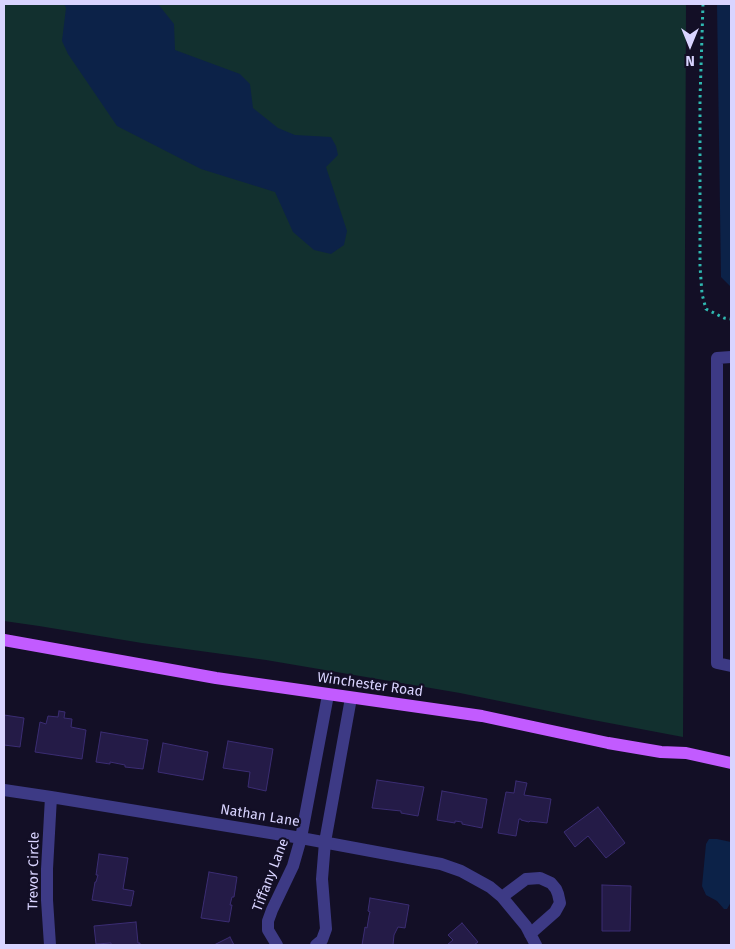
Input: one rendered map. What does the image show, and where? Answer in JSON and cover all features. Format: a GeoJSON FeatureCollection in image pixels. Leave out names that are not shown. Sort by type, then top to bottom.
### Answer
{"type":"FeatureCollection","features":[{"type":"Feature","properties":{"kind":"main road","name":"Winchester Road"},"geometry":{"type":"LineString","coordinates":[[4,640],[216,678],[482,716],[608,743],[660,752],[686,754],[731,763]]}},
{"type":"Feature","properties":{"kind":"street"},"geometry":{"type":"LineString","coordinates":[[731,357],[718,358],[718,662],[731,666]]}},
{"type":"Feature","properties":{"kind":"street","name":"Tiffany Lane"},"geometry":{"type":"LineString","coordinates":[[277,945],[268,930],[268,921],[293,866],[301,838],[328,695]]}},
{"type":"Feature","properties":{"kind":"street"},"geometry":{"type":"LineString","coordinates":[[316,945],[322,940],[326,929],[322,879],[324,842],[351,698]]}},
{"type":"Feature","properties":{"kind":"street","name":"Nathan Lane"},"geometry":{"type":"LineString","coordinates":[[4,790],[301,838],[441,864],[468,875],[490,887],[502,897],[526,926],[533,940]]}},
{"type":"Feature","properties":{"kind":"street","name":"Trevor Circle"},"geometry":{"type":"LineString","coordinates":[[50,945],[47,869],[51,797]]}},
{"type":"Feature","properties":{"kind":"street"},"geometry":{"type":"LineString","coordinates":[[502,897],[526,879],[540,878],[551,883],[556,889],[560,903],[533,940]]}},
{"type":"Feature","properties":{"kind":"path"},"geometry":{"type":"LineString","coordinates":[[703,4],[700,99],[700,266],[702,294],[706,308],[724,318],[731,319]]}},
{"type":"Feature","properties":{"kind":"green space"},"geometry":{"type":"Polygon","coordinates":[[[4,4],[686,4],[683,737],[460,693],[266,660],[4,621],[4,4]]]}},
{"type":"Feature","properties":{"kind":"water"},"geometry":{"type":"Polygon","coordinates":[[[64,4],[158,4],[174,24],[175,50],[240,74],[250,84],[253,108],[278,128],[295,135],[331,137],[338,155],[326,167],[347,231],[344,245],[331,254],[314,250],[293,232],[275,192],[201,169],[117,126],[68,54],[62,41],[66,8],[64,4]]]}},
{"type":"Feature","properties":{"kind":"water"},"geometry":{"type":"Polygon","coordinates":[[[717,4],[731,4],[731,287],[721,277],[717,4]]]}},
{"type":"Feature","properties":{"kind":"water"},"geometry":{"type":"Polygon","coordinates":[[[709,839],[731,842],[731,902],[727,909],[724,909],[717,901],[706,895],[702,886],[706,844],[709,839]]]}},
{"type":"Feature","properties":{"kind":"building"},"geometry":{"type":"Polygon","coordinates":[[[59,711],[65,712],[64,718],[72,719],[71,727],[86,730],[82,759],[35,752],[40,722],[46,724],[48,716],[58,717],[59,711]]]}},
{"type":"Feature","properties":{"kind":"building"},"geometry":{"type":"Polygon","coordinates":[[[4,715],[24,718],[20,747],[4,745],[4,715]]]}},
{"type":"Feature","properties":{"kind":"building"},"geometry":{"type":"Polygon","coordinates":[[[101,732],[148,740],[143,769],[125,767],[125,765],[110,762],[110,764],[96,762],[101,732]]]}},
{"type":"Feature","properties":{"kind":"building"},"geometry":{"type":"Polygon","coordinates":[[[228,741],[273,749],[266,791],[248,787],[250,772],[223,768],[228,741]]]}},
{"type":"Feature","properties":{"kind":"building"},"geometry":{"type":"Polygon","coordinates":[[[163,743],[208,752],[203,780],[158,772],[163,743]]]}},
{"type":"Feature","properties":{"kind":"building"},"geometry":{"type":"Polygon","coordinates":[[[377,780],[424,787],[418,816],[401,813],[401,811],[372,808],[377,780]]]}},
{"type":"Feature","properties":{"kind":"building"},"geometry":{"type":"Polygon","coordinates":[[[516,781],[527,783],[524,795],[551,799],[547,823],[529,822],[519,819],[516,836],[498,833],[506,792],[514,793],[516,781]]]}},
{"type":"Feature","properties":{"kind":"building"},"geometry":{"type":"Polygon","coordinates":[[[442,791],[487,799],[482,828],[462,824],[462,822],[455,821],[455,823],[437,820],[442,791]]]}},
{"type":"Feature","properties":{"kind":"building"},"geometry":{"type":"Polygon","coordinates":[[[598,807],[625,843],[606,858],[588,836],[575,847],[564,832],[598,807]]]}},
{"type":"Feature","properties":{"kind":"building"},"geometry":{"type":"Polygon","coordinates":[[[99,854],[128,858],[123,889],[134,891],[131,906],[92,900],[98,875],[96,875],[99,854]]]}},
{"type":"Feature","properties":{"kind":"building"},"geometry":{"type":"Polygon","coordinates":[[[209,872],[237,877],[234,897],[232,897],[230,905],[232,905],[229,922],[201,918],[209,872]]]}},
{"type":"Feature","properties":{"kind":"building"},"geometry":{"type":"Polygon","coordinates":[[[602,885],[631,886],[630,931],[602,931],[602,885]]]}},
{"type":"Feature","properties":{"kind":"building"},"geometry":{"type":"Polygon","coordinates":[[[370,898],[409,905],[405,928],[398,927],[394,935],[393,945],[362,945],[370,912],[368,911],[370,898]]]}},
{"type":"Feature","properties":{"kind":"building"},"geometry":{"type":"Polygon","coordinates":[[[136,922],[138,943],[140,945],[96,944],[94,926],[136,922]]]}},
{"type":"Feature","properties":{"kind":"building"},"geometry":{"type":"Polygon","coordinates":[[[462,923],[478,942],[474,945],[447,945],[453,940],[448,935],[462,923]]]}},
{"type":"Feature","properties":{"kind":"building"},"geometry":{"type":"Polygon","coordinates":[[[230,937],[234,945],[214,945],[230,937]]]}}]}
